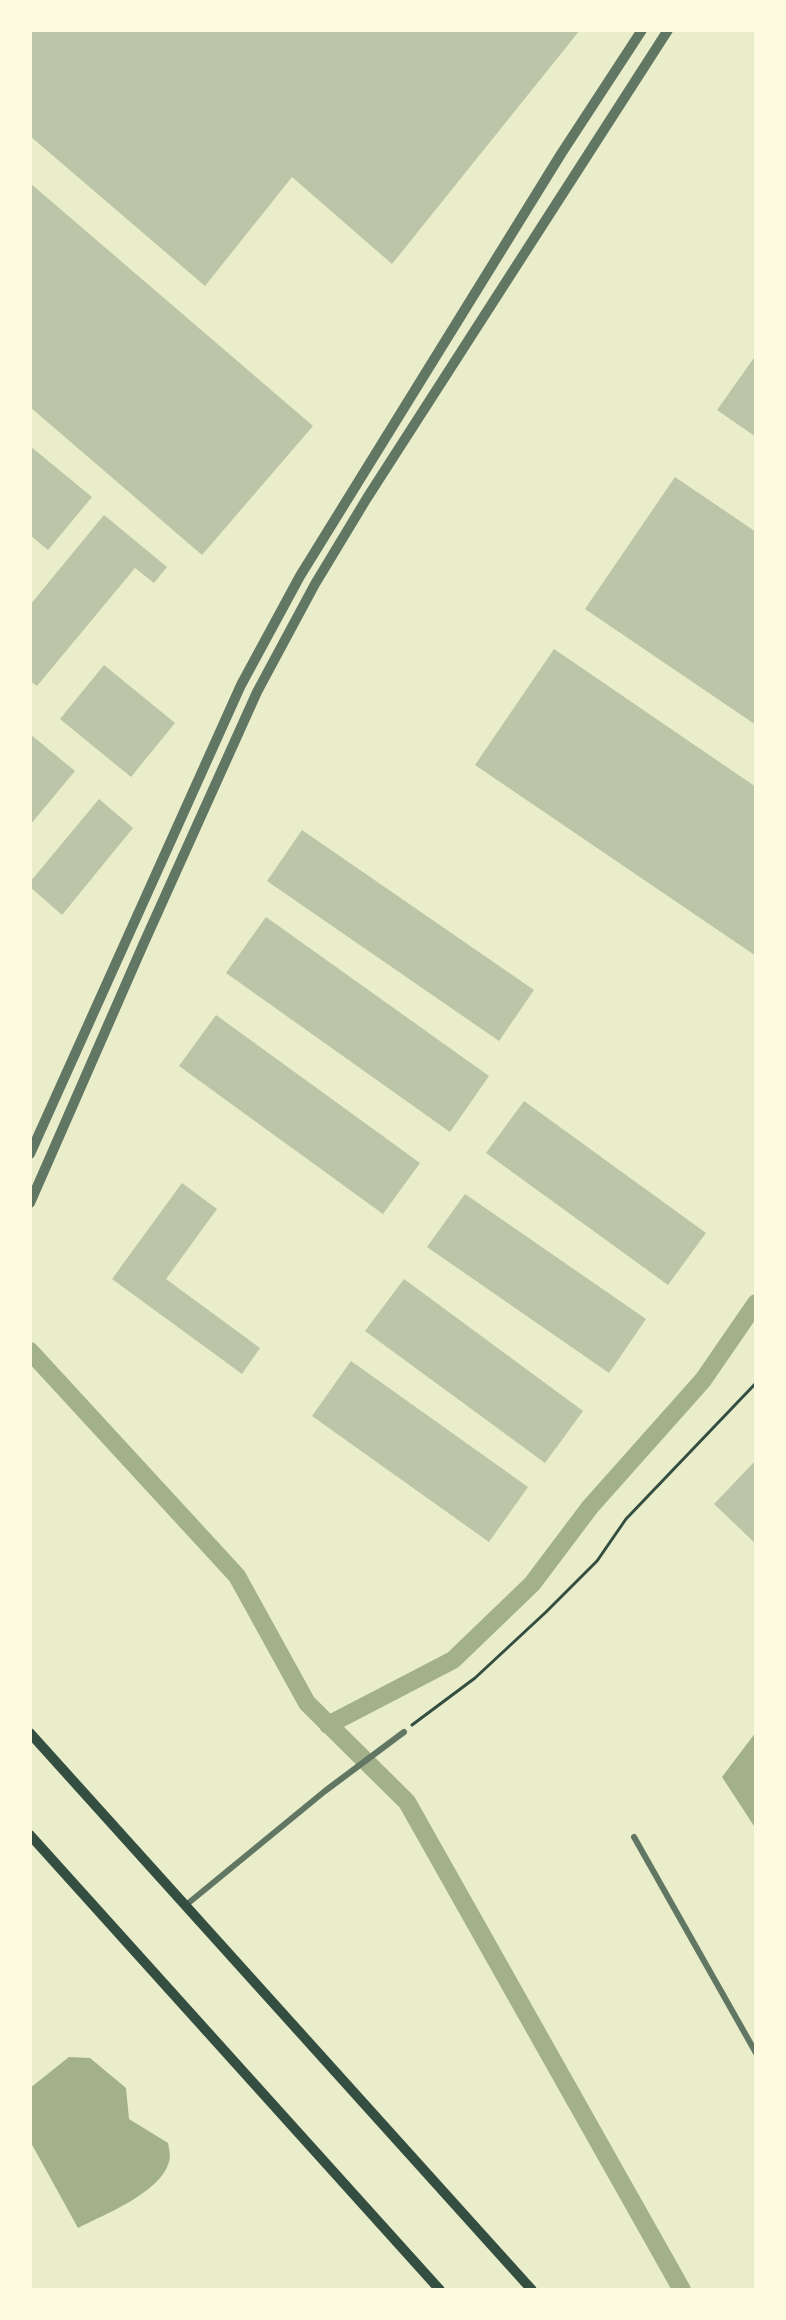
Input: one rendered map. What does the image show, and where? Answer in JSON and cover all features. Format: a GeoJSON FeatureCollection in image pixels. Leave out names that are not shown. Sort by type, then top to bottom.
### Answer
{"type":"FeatureCollection","features":[{"type":"Feature","properties":{"kind":"main road"},"geometry":{"type":"LineString","coordinates":[[30,1733],[532,2290]]}},
{"type":"Feature","properties":{"kind":"main road"},"geometry":{"type":"LineString","coordinates":[[30,1835],[440,2290]]}},
{"type":"Feature","properties":{"kind":"street"},"geometry":{"type":"LineString","coordinates":[[30,1154],[241,685],[352,488],[561,154],[642,30]]}},
{"type":"Feature","properties":{"kind":"street"},"geometry":{"type":"LineString","coordinates":[[30,1203],[147,935],[257,692],[310,594],[367,498],[668,30]]}},
{"type":"Feature","properties":{"kind":"street"},"geometry":{"type":"LineString","coordinates":[[186,1905],[325,1791],[404,1732]]}},
{"type":"Feature","properties":{"kind":"street"},"geometry":{"type":"LineString","coordinates":[[634,1837],[756,2052]]}},
{"type":"Feature","properties":{"kind":"path"},"geometry":{"type":"LineString","coordinates":[[404,1732],[475,1677],[597,1562],[626,1520],[756,1383]]}},
{"type":"Feature","properties":{"kind":"shaded area"},"geometry":{"type":"Polygon","coordinates":[[[756,1732],[756,1829],[722,1777],[756,1732]]]}},
{"type":"Feature","properties":{"kind":"shaded area"},"geometry":{"type":"Polygon","coordinates":[[[69,2057],[90,2058],[126,2088],[129,2119],[168,2143],[170,2155],[164,2173],[143,2193],[78,2228],[30,2141],[30,2088],[69,2057]]]}},
{"type":"Feature","properties":{"kind":"building"},"geometry":{"type":"Polygon","coordinates":[[[30,30],[580,30],[392,264],[292,177],[205,286],[30,136],[30,30]]]}},
{"type":"Feature","properties":{"kind":"building"},"geometry":{"type":"Polygon","coordinates":[[[30,183],[313,426],[202,555],[30,407],[30,183]]]}},
{"type":"Feature","properties":{"kind":"building"},"geometry":{"type":"Polygon","coordinates":[[[756,355],[756,437],[717,410],[756,355]]]}},
{"type":"Feature","properties":{"kind":"building"},"geometry":{"type":"Polygon","coordinates":[[[30,446],[92,497],[48,550],[30,535],[30,446]]]}},
{"type":"Feature","properties":{"kind":"building"},"geometry":{"type":"Polygon","coordinates":[[[675,477],[756,532],[756,725],[585,609],[675,477]]]}},
{"type":"Feature","properties":{"kind":"building"},"geometry":{"type":"Polygon","coordinates":[[[104,515],[167,567],[154,583],[135,568],[37,686],[30,681],[30,605],[104,515]]]}},
{"type":"Feature","properties":{"kind":"building"},"geometry":{"type":"Polygon","coordinates":[[[554,649],[756,787],[756,956],[475,765],[554,649]]]}},
{"type":"Feature","properties":{"kind":"building"},"geometry":{"type":"Polygon","coordinates":[[[104,665],[175,723],[131,777],[60,719],[104,665]]]}},
{"type":"Feature","properties":{"kind":"building"},"geometry":{"type":"Polygon","coordinates":[[[30,734],[75,771],[30,825],[30,734]]]}},
{"type":"Feature","properties":{"kind":"building"},"geometry":{"type":"Polygon","coordinates":[[[99,799],[133,828],[62,915],[30,887],[30,882],[99,799]]]}},
{"type":"Feature","properties":{"kind":"building"},"geometry":{"type":"Polygon","coordinates":[[[302,830],[534,990],[499,1041],[267,881],[302,830]]]}},
{"type":"Feature","properties":{"kind":"building"},"geometry":{"type":"Polygon","coordinates":[[[266,917],[489,1076],[450,1132],[226,973],[266,917]]]}},
{"type":"Feature","properties":{"kind":"building"},"geometry":{"type":"Polygon","coordinates":[[[216,1015],[420,1163],[383,1214],[179,1066],[216,1015]]]}},
{"type":"Feature","properties":{"kind":"building"},"geometry":{"type":"Polygon","coordinates":[[[524,1101],[706,1233],[668,1285],[486,1153],[524,1101]]]}},
{"type":"Feature","properties":{"kind":"building"},"geometry":{"type":"Polygon","coordinates":[[[182,1183],[217,1209],[166,1279],[260,1348],[242,1374],[112,1279],[182,1183]]]}},
{"type":"Feature","properties":{"kind":"building"},"geometry":{"type":"Polygon","coordinates":[[[465,1194],[646,1319],[609,1373],[427,1247],[465,1194]]]}},
{"type":"Feature","properties":{"kind":"building"},"geometry":{"type":"Polygon","coordinates":[[[404,1279],[583,1411],[545,1463],[365,1331],[404,1279]]]}},
{"type":"Feature","properties":{"kind":"building"},"geometry":{"type":"Polygon","coordinates":[[[351,1361],[528,1487],[489,1542],[312,1416],[351,1361]]]}},
{"type":"Feature","properties":{"kind":"building"},"geometry":{"type":"Polygon","coordinates":[[[756,1460],[756,1544],[714,1504],[756,1460]]]}},
{"type":"Feature","properties":{"kind":"waterway"},"geometry":{"type":"LineString","coordinates":[[328,1725],[453,1660],[532,1584],[590,1507],[703,1380],[756,1303]]}},
{"type":"Feature","properties":{"kind":"waterway"},"geometry":{"type":"LineString","coordinates":[[30,1351],[237,1576],[307,1703],[407,1802],[682,2290]]}}]}
